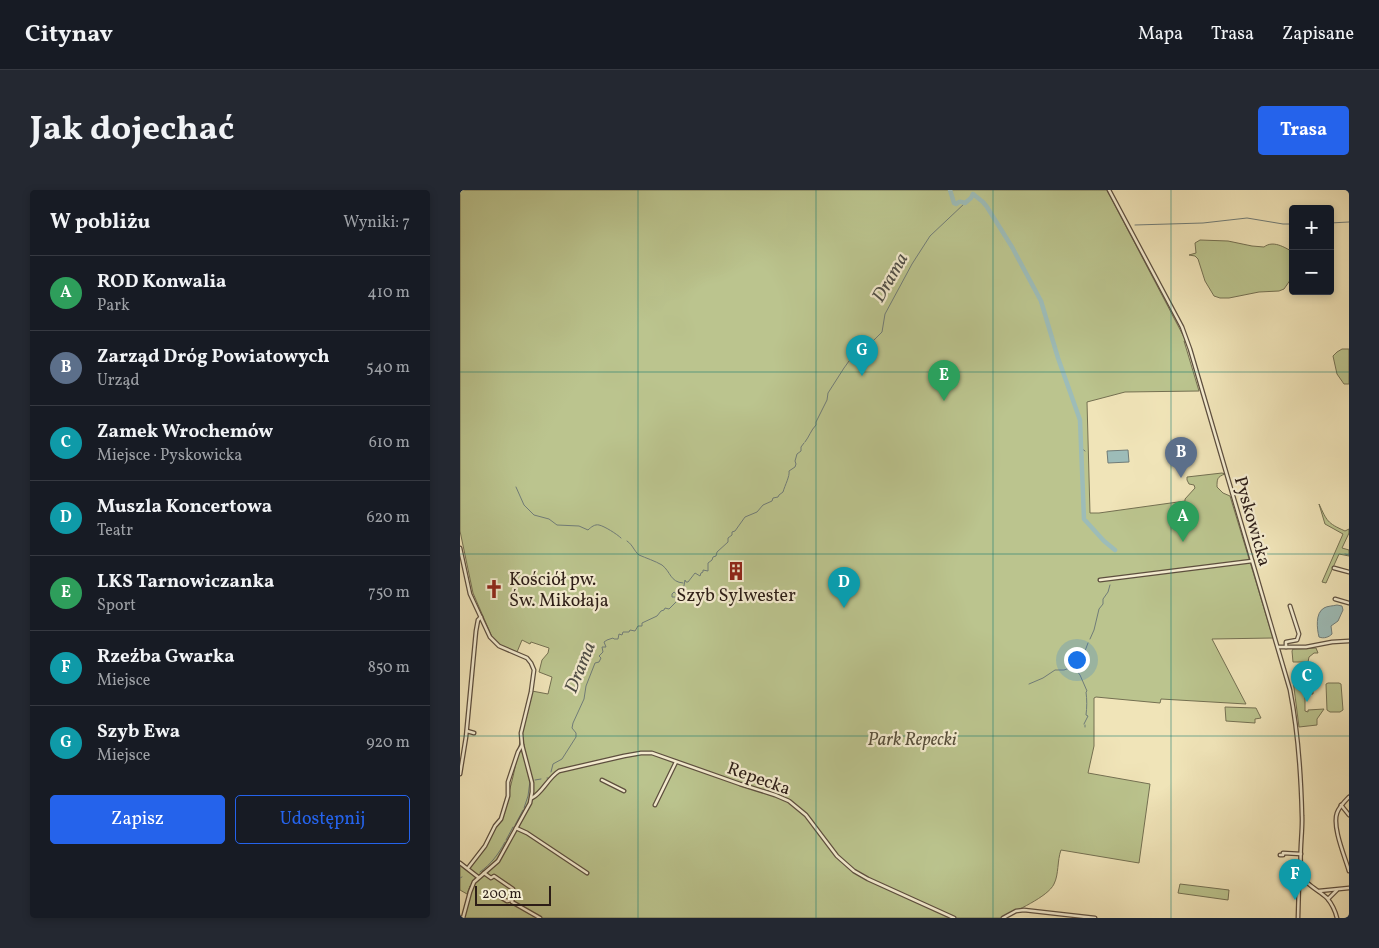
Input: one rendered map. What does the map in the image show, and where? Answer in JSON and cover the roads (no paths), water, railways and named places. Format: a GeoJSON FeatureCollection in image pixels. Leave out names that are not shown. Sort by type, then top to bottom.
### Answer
{"type":"FeatureCollection","features":[{"type":"Feature","properties":{"kind":"street","name":"Pyskowicka"},"geometry":{"type":"LineString","coordinates":[[1109,190],[1185,334],[1288,681],[1296,723],[1302,819],[1301,870],[1303,877],[1299,882],[1298,918]]}},
{"type":"Feature","properties":{"kind":"street"},"geometry":{"type":"LineString","coordinates":[[460,548],[470,594],[490,637],[502,648],[527,658],[532,665],[533,681],[521,736],[532,783],[532,798],[498,861],[478,877],[472,886],[463,918]]}},
{"type":"Feature","properties":{"kind":"street"},"geometry":{"type":"LineString","coordinates":[[1100,580],[1252,561]]}},
{"type":"Feature","properties":{"kind":"street"},"geometry":{"type":"LineString","coordinates":[[1334,568],[1349,572]]}},
{"type":"Feature","properties":{"kind":"street"},"geometry":{"type":"LineString","coordinates":[[1335,599],[1349,603]]}},
{"type":"Feature","properties":{"kind":"street"},"geometry":{"type":"LineString","coordinates":[[1286,647],[1286,642],[1297,640],[1299,634],[1290,606]]}},
{"type":"Feature","properties":{"kind":"street"},"geometry":{"type":"LineString","coordinates":[[460,774],[467,731],[476,631],[478,620],[481,617]]}},
{"type":"Feature","properties":{"kind":"street"},"geometry":{"type":"LineString","coordinates":[[1278,647],[1306,647],[1349,641]]}},
{"type":"Feature","properties":{"kind":"street"},"geometry":{"type":"LineString","coordinates":[[467,731],[474,732]]}},
{"type":"Feature","properties":{"kind":"street"},"geometry":{"type":"LineString","coordinates":[[468,868],[485,846],[495,826],[501,819],[508,796],[508,782],[522,745]]}},
{"type":"Feature","properties":{"kind":"street","name":"Repecka"},"geometry":{"type":"LineString","coordinates":[[532,798],[536,796],[555,774],[564,770],[641,753],[652,753],[789,801],[806,815],[837,856],[854,871],[868,880],[954,918]]}},
{"type":"Feature","properties":{"kind":"street"},"geometry":{"type":"LineString","coordinates":[[656,805],[676,762]]}},
{"type":"Feature","properties":{"kind":"street"},"geometry":{"type":"LineString","coordinates":[[602,780],[624,791]]}},
{"type":"Feature","properties":{"kind":"street"},"geometry":{"type":"LineString","coordinates":[[1349,797],[1341,805],[1336,816],[1338,834],[1349,871]]}},
{"type":"Feature","properties":{"kind":"street"},"geometry":{"type":"LineString","coordinates":[[1341,805],[1349,816]]}},
{"type":"Feature","properties":{"kind":"street"},"geometry":{"type":"LineString","coordinates":[[516,828],[527,833],[587,873]]}},
{"type":"Feature","properties":{"kind":"street"},"geometry":{"type":"LineString","coordinates":[[1280,855],[1283,855],[1283,853],[1301,854]]}},
{"type":"Feature","properties":{"kind":"street"},"geometry":{"type":"LineString","coordinates":[[460,863],[478,877]]}},
{"type":"Feature","properties":{"kind":"street"},"geometry":{"type":"LineString","coordinates":[[484,873],[491,878],[494,876],[513,889],[512,902],[540,918]]}},
{"type":"Feature","properties":{"kind":"street"},"geometry":{"type":"LineString","coordinates":[[1303,877],[1323,894],[1333,906],[1338,918]]}},
{"type":"Feature","properties":{"kind":"street"},"geometry":{"type":"LineString","coordinates":[[1318,891],[1349,888]]}},
{"type":"Feature","properties":{"kind":"street"},"geometry":{"type":"LineString","coordinates":[[1328,900],[1339,889]]}},
{"type":"Feature","properties":{"kind":"street"},"geometry":{"type":"LineString","coordinates":[[1323,894],[1326,890]]}},
{"type":"Feature","properties":{"kind":"street"},"geometry":{"type":"LineString","coordinates":[[492,892],[507,901],[512,900]]}},
{"type":"Feature","properties":{"kind":"street"},"geometry":{"type":"LineString","coordinates":[[1003,918],[1016,911],[1024,910],[1095,918]]}},
{"type":"Feature","properties":{"kind":"water"},"geometry":{"type":"Polygon","coordinates":[[[1128,450],[1129,462],[1108,463],[1107,451],[1128,450]]]}},
{"type":"Feature","properties":{"kind":"water"},"geometry":{"type":"Polygon","coordinates":[[[1342,606],[1343,610],[1338,621],[1331,626],[1332,634],[1323,638],[1319,637],[1317,626],[1321,610],[1325,607],[1342,606]]]}},
{"type":"Feature","properties":{"kind":"waterway"},"geometry":{"type":"LineString","coordinates":[[950,190],[956,204],[960,202],[965,203],[973,194],[983,202],[1012,247],[1041,301],[1058,358],[1080,420],[1084,519],[1115,550]]}},
{"type":"Feature","properties":{"kind":"waterway","name":"Drama"},"geometry":{"type":"LineString","coordinates":[[805,442],[816,425],[827,400],[828,393],[844,368],[849,361],[865,349],[882,332],[885,314],[912,264],[930,236],[965,203]]}},
{"type":"Feature","properties":{"kind":"waterway"},"geometry":{"type":"LineString","coordinates":[[1135,225],[1203,223],[1247,218],[1289,224]]}},
{"type":"Feature","properties":{"kind":"waterway"},"geometry":{"type":"LineString","coordinates":[[1334,223],[1349,222]]}},
{"type":"Feature","properties":{"kind":"waterway","name":"Drama"},"geometry":{"type":"LineString","coordinates":[[551,772],[553,764],[562,759],[576,737],[576,733],[572,728],[573,723],[584,699],[586,686],[595,663],[599,662],[601,658],[599,656],[603,652],[602,647],[606,647],[604,642],[613,638],[618,639],[619,634],[622,635],[623,632],[635,631],[638,626],[642,626],[642,623],[657,616],[665,608],[669,609],[678,600],[677,597],[672,597],[672,594],[674,592],[678,595],[681,594],[680,591],[683,591],[685,580],[688,582],[695,573],[700,576],[703,570],[708,571],[708,563],[728,542],[732,532],[735,531],[745,517],[757,512],[763,505],[772,501],[773,498],[778,497],[783,492],[789,471],[795,467],[797,454],[801,451],[804,443]]}},
{"type":"Feature","properties":{"kind":"waterway"},"geometry":{"type":"LineString","coordinates":[[1081,448],[1085,451]]}},
{"type":"Feature","properties":{"kind":"waterway"},"geometry":{"type":"LineString","coordinates":[[516,487],[524,505],[534,515],[549,519],[557,525],[579,526],[588,530],[593,526],[599,525],[621,538]]}},
{"type":"Feature","properties":{"kind":"waterway"},"geometry":{"type":"LineString","coordinates":[[627,541],[639,555],[662,565],[673,579],[683,583]]}},
{"type":"Feature","properties":{"kind":"waterway"},"geometry":{"type":"LineString","coordinates":[[1345,554],[1349,555]]}},
{"type":"Feature","properties":{"kind":"waterway"},"geometry":{"type":"LineString","coordinates":[[1090,639],[1099,609],[1103,604],[1103,599],[1110,585]]}},
{"type":"Feature","properties":{"kind":"waterway"},"geometry":{"type":"LineString","coordinates":[[1029,684],[1055,670],[1064,670],[1079,665],[1082,653],[1085,651],[1088,643]]}},
{"type":"Feature","properties":{"kind":"waterway"},"geometry":{"type":"LineString","coordinates":[[1074,667],[1087,691],[1086,715],[1088,716],[1084,724]]}},
{"type":"Feature","properties":{"kind":"waterway","name":"Drama"},"geometry":{"type":"LineString","coordinates":[[535,780],[541,779]]}},
{"type":"Feature","properties":{"kind":"waterway","name":"Drama"},"geometry":{"type":"LineString","coordinates":[[524,808],[530,781]]}},
{"type":"Feature","properties":{"kind":"waterway","name":"Drama"},"geometry":{"type":"LineString","coordinates":[[515,825],[523,810]]}},
{"type":"Feature","properties":{"kind":"waterway","name":"Drama"},"geometry":{"type":"LineString","coordinates":[[506,840],[513,827]]}},
{"type":"Feature","properties":{"kind":"waterway","name":"Drama"},"geometry":{"type":"LineString","coordinates":[[480,872],[494,859],[505,842]]}},
{"type":"Feature","properties":{"kind":"place","name":"Szyb Ewa"},"geometry":{"type":"Point","coordinates":[862,376]}},
{"type":"Feature","properties":{"kind":"place","name":"LKS Tarnowiczanka"},"geometry":{"type":"Point","coordinates":[944,401]}},
{"type":"Feature","properties":{"kind":"place","name":"Zarząd Dróg Powiatowych"},"geometry":{"type":"Point","coordinates":[1181,478]}},
{"type":"Feature","properties":{"kind":"place","name":"ROD Konwalia"},"geometry":{"type":"Point","coordinates":[1183,542]}},
{"type":"Feature","properties":{"kind":"place","name":"Szyb Sylwester"},"geometry":{"type":"Point","coordinates":[736,571]}},
{"type":"Feature","properties":{"kind":"place","name":"Kościół pw. Św. Mikołaja"},"geometry":{"type":"Point","coordinates":[494,589]}},
{"type":"Feature","properties":{"kind":"place","name":"Muszla Koncertowa"},"geometry":{"type":"Point","coordinates":[844,608]}},
{"type":"Feature","properties":{"kind":"place","name":"Zamek Wrochemów"},"geometry":{"type":"Point","coordinates":[1307,702]}},
{"type":"Feature","properties":{"kind":"place","name":"Rzeźba Gwarka"},"geometry":{"type":"Point","coordinates":[1295,900]}},
{"type":"Feature","properties":{"kind":"park label","name":"Park Repecki"},"geometry":{"type":"Point","coordinates":[912,739]}}]}
